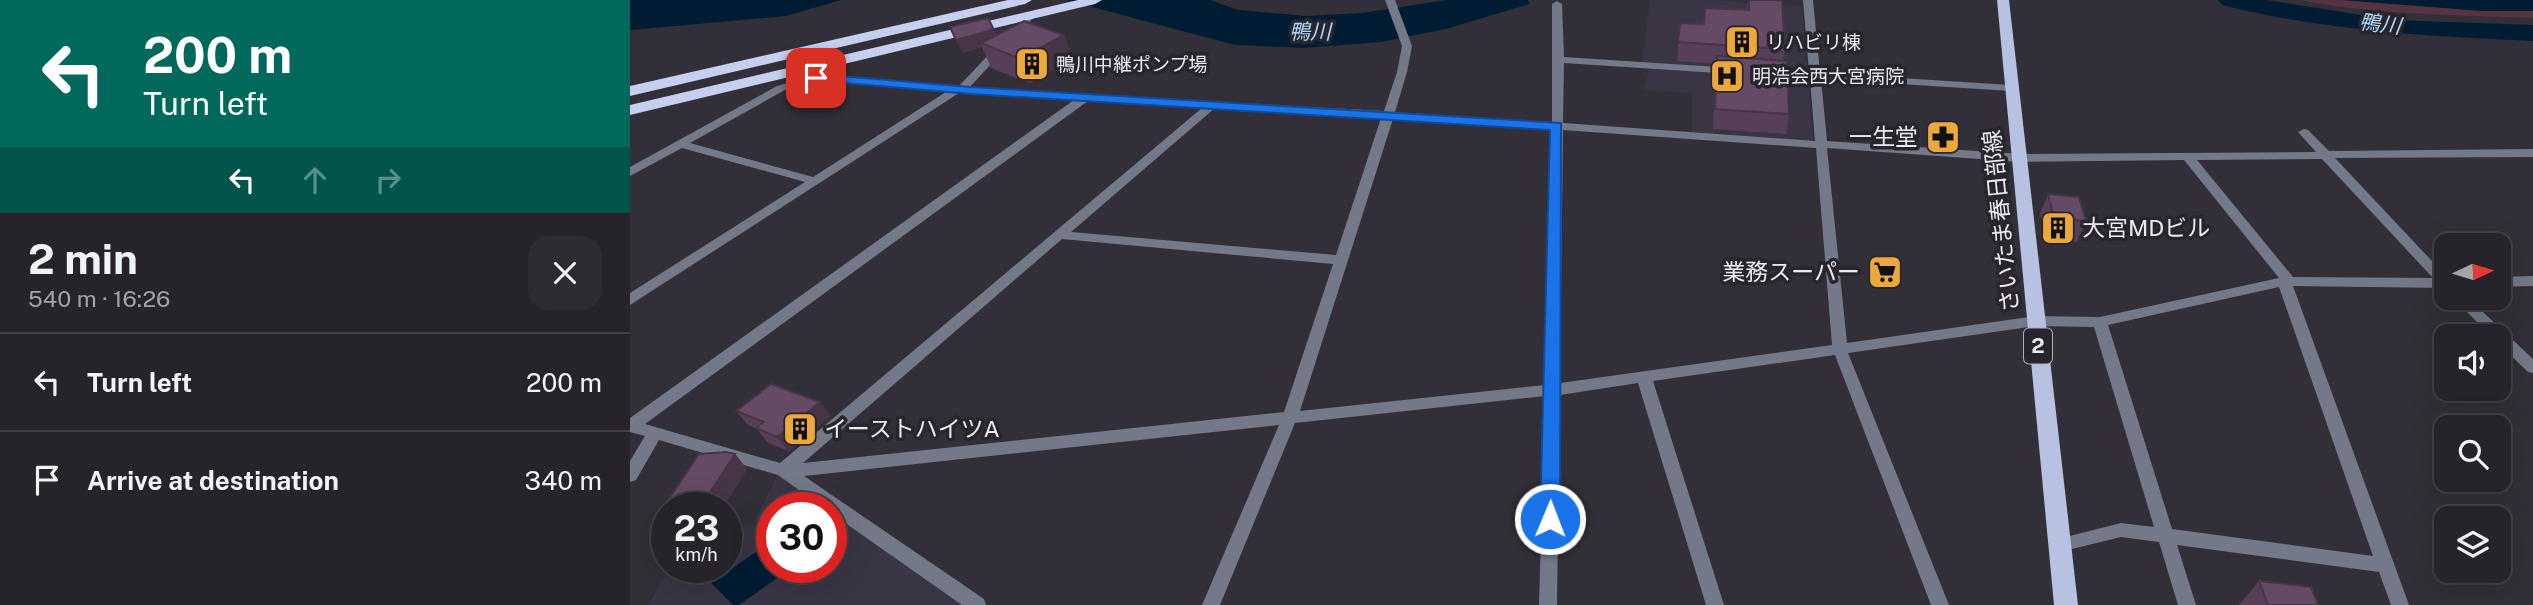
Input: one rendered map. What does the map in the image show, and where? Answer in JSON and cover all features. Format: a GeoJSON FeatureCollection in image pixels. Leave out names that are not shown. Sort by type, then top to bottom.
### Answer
{"type":"FeatureCollection","features":[{"type":"Feature","properties":{"kind":"highway"},"geometry":{"type":"LineString","coordinates":[[630,91],[1025,0]]}},
{"type":"Feature","properties":{"kind":"highway"},"geometry":{"type":"LineString","coordinates":[[630,110],[1095,0]]}},
{"type":"Feature","properties":{"kind":"main road","name":"さいたま春日部線"},"geometry":{"type":"LineString","coordinates":[[2003,0],[2066,605]]}},
{"type":"Feature","properties":{"kind":"street"},"geometry":{"type":"LineString","coordinates":[[1808,0],[1840,350],[1940,605]]}},
{"type":"Feature","properties":{"kind":"street"},"geometry":{"type":"LineString","coordinates":[[1211,605],[1290,418],[1402,72],[1407,46],[1392,3]]}},
{"type":"Feature","properties":{"kind":"street"},"geometry":{"type":"LineString","coordinates":[[1548,605],[1559,60],[1557,4]]}},
{"type":"Feature","properties":{"kind":"street"},"geometry":{"type":"LineString","coordinates":[[630,300],[959,90],[1031,15]]}},
{"type":"Feature","properties":{"kind":"street"},"geometry":{"type":"LineString","coordinates":[[1559,60],[1747,72]]}},
{"type":"Feature","properties":{"kind":"street"},"geometry":{"type":"LineString","coordinates":[[1761,73],[2011,88]]}},
{"type":"Feature","properties":{"kind":"street"},"geometry":{"type":"LineString","coordinates":[[630,172],[781,88],[816,78],[959,90],[1388,115],[2021,158],[2533,153]]}},
{"type":"Feature","properties":{"kind":"street"},"geometry":{"type":"LineString","coordinates":[[631,426],[1086,97]]}},
{"type":"Feature","properties":{"kind":"street"},"geometry":{"type":"LineString","coordinates":[[783,470],[1212,105]]}},
{"type":"Feature","properties":{"kind":"street"},"geometry":{"type":"LineString","coordinates":[[2304,132],[2434,271]]}},
{"type":"Feature","properties":{"kind":"street"},"geometry":{"type":"LineString","coordinates":[[680,144],[816,181]]}},
{"type":"Feature","properties":{"kind":"street"},"geometry":{"type":"LineString","coordinates":[[2188,157],[2287,281],[2400,605]]}},
{"type":"Feature","properties":{"kind":"street"},"geometry":{"type":"LineString","coordinates":[[1059,235],[1341,260]]}},
{"type":"Feature","properties":{"kind":"street"},"geometry":{"type":"LineString","coordinates":[[783,470],[1552,390],[2035,321],[2100,322],[2287,281],[2434,284]]}},
{"type":"Feature","properties":{"kind":"street"},"geometry":{"type":"LineString","coordinates":[[2511,282],[2533,281]]}},
{"type":"Feature","properties":{"kind":"street"},"geometry":{"type":"LineString","coordinates":[[2473,310],[2533,368]]}},
{"type":"Feature","properties":{"kind":"street"},"geometry":{"type":"LineString","coordinates":[[2100,322],[2187,605]]}},
{"type":"Feature","properties":{"kind":"street"},"geometry":{"type":"LineString","coordinates":[[1644,377],[1715,605]]}},
{"type":"Feature","properties":{"kind":"street"},"geometry":{"type":"LineString","coordinates":[[631,426],[783,470],[977,605]]}},
{"type":"Feature","properties":{"kind":"street"},"geometry":{"type":"LineString","coordinates":[[630,475],[655,433]]}},
{"type":"Feature","properties":{"kind":"street"},"geometry":{"type":"LineString","coordinates":[[2060,545],[2121,530],[2386,565]]}},
{"type":"Feature","properties":{"kind":"shaded area","name":"明浩会西大宮病院"},"geometry":{"type":"Polygon","coordinates":[[[1650,0],[1711,0],[1802,6],[1813,141],[1692,132],[1692,93],[1644,90],[1650,63],[1642,62],[1650,0]]]}},
{"type":"Feature","properties":{"kind":"shaded area"},"geometry":{"type":"Polygon","coordinates":[[[2300,0],[2533,0],[2533,18],[2387,11],[2300,0]]]}},
{"type":"Feature","properties":{"kind":"shaded area"},"geometry":{"type":"Polygon","coordinates":[[[778,474],[804,492],[769,492],[778,474]]]}},
{"type":"Feature","properties":{"kind":"shaded area"},"geometry":{"type":"Polygon","coordinates":[[[756,518],[756,583],[847,583],[847,522],[966,605],[648,605],[660,583],[742,583],[742,527],[752,526],[756,518]]]}},
{"type":"Feature","properties":{"kind":"water"},"geometry":{"type":"Polygon","coordinates":[[[630,0],[841,0],[786,16],[630,30],[630,0]]]}},
{"type":"Feature","properties":{"kind":"water"},"geometry":{"type":"Polygon","coordinates":[[[1066,0],[1210,0],[1238,10],[1307,16],[1362,13],[1447,0],[1528,0],[1529,4],[1446,29],[1380,42],[1304,48],[1235,45],[1066,0]]]}},
{"type":"Feature","properties":{"kind":"water"},"geometry":{"type":"Polygon","coordinates":[[[2341,0],[2533,0],[2533,11],[2482,11],[2341,0]]]}},
{"type":"Feature","properties":{"kind":"water"},"geometry":{"type":"Polygon","coordinates":[[[756,552],[756,583],[770,583],[739,605],[733,605],[711,583],[742,583],[742,562],[756,552]]]}},
{"type":"Feature","properties":{"kind":"building"},"geometry":{"type":"Polygon","coordinates":[[[1749,0],[1782,0],[1785,49],[1678,42],[1680,23],[1704,24],[1705,8],[1749,10],[1749,0]]]}},
{"type":"Feature","properties":{"kind":"building"},"geometry":{"type":"Polygon","coordinates":[[[988,18],[993,28],[989,31],[956,40],[950,27],[988,18]]]}},
{"type":"Feature","properties":{"kind":"building"},"geometry":{"type":"Polygon","coordinates":[[[1024,21],[1064,35],[1020,59],[981,43],[1024,21]]]}},
{"type":"Feature","properties":{"kind":"building"},"geometry":{"type":"Polygon","coordinates":[[[1717,56],[1787,61],[1789,114],[1715,109],[1717,56]]]}},
{"type":"Feature","properties":{"kind":"building"},"geometry":{"type":"Polygon","coordinates":[[[2048,194],[2079,197],[2086,221],[2054,218],[2048,194]]]}},
{"type":"Feature","properties":{"kind":"building"},"geometry":{"type":"Polygon","coordinates":[[[771,384],[820,402],[777,437],[756,428],[764,422],[736,411],[771,384]]]}},
{"type":"Feature","properties":{"kind":"building"},"geometry":{"type":"Polygon","coordinates":[[[699,454],[735,454],[710,492],[673,492],[699,454]]]}},
{"type":"Feature","properties":{"kind":"building"},"geometry":{"type":"Polygon","coordinates":[[[2259,581],[2311,587],[2318,605],[2268,605],[2259,581]]]}},
{"type":"Feature","properties":{"kind":"waterway","name":"鴨川"},"geometry":{"type":"LineString","coordinates":[[2230,0],[2299,14],[2393,27],[2533,33]]}},
{"type":"Feature","properties":{"kind":"place","name":"リハビリ棟"},"geometry":{"type":"Point","coordinates":[1742,42]}},
{"type":"Feature","properties":{"kind":"place","name":"鴨川中継ポンプ場"},"geometry":{"type":"Point","coordinates":[1032,64]}},
{"type":"Feature","properties":{"kind":"place","name":"明浩会西大宮病院"},"geometry":{"type":"Point","coordinates":[1727,76]}},
{"type":"Feature","properties":{"kind":"place","name":"一生堂"},"geometry":{"type":"Point","coordinates":[1943,137]}},
{"type":"Feature","properties":{"kind":"place","name":"大宮MDビル"},"geometry":{"type":"Point","coordinates":[2058,228]}},
{"type":"Feature","properties":{"kind":"place","name":"業務スーパー"},"geometry":{"type":"Point","coordinates":[1885,272]}},
{"type":"Feature","properties":{"kind":"place","name":"イーストハイツA"},"geometry":{"type":"Point","coordinates":[800,429]}},
{"type":"Feature","properties":{"kind":"route"},"geometry":{"type":"LineString","coordinates":[[816,78],[971,91],[1557,126],[1550,519]]}}]}
